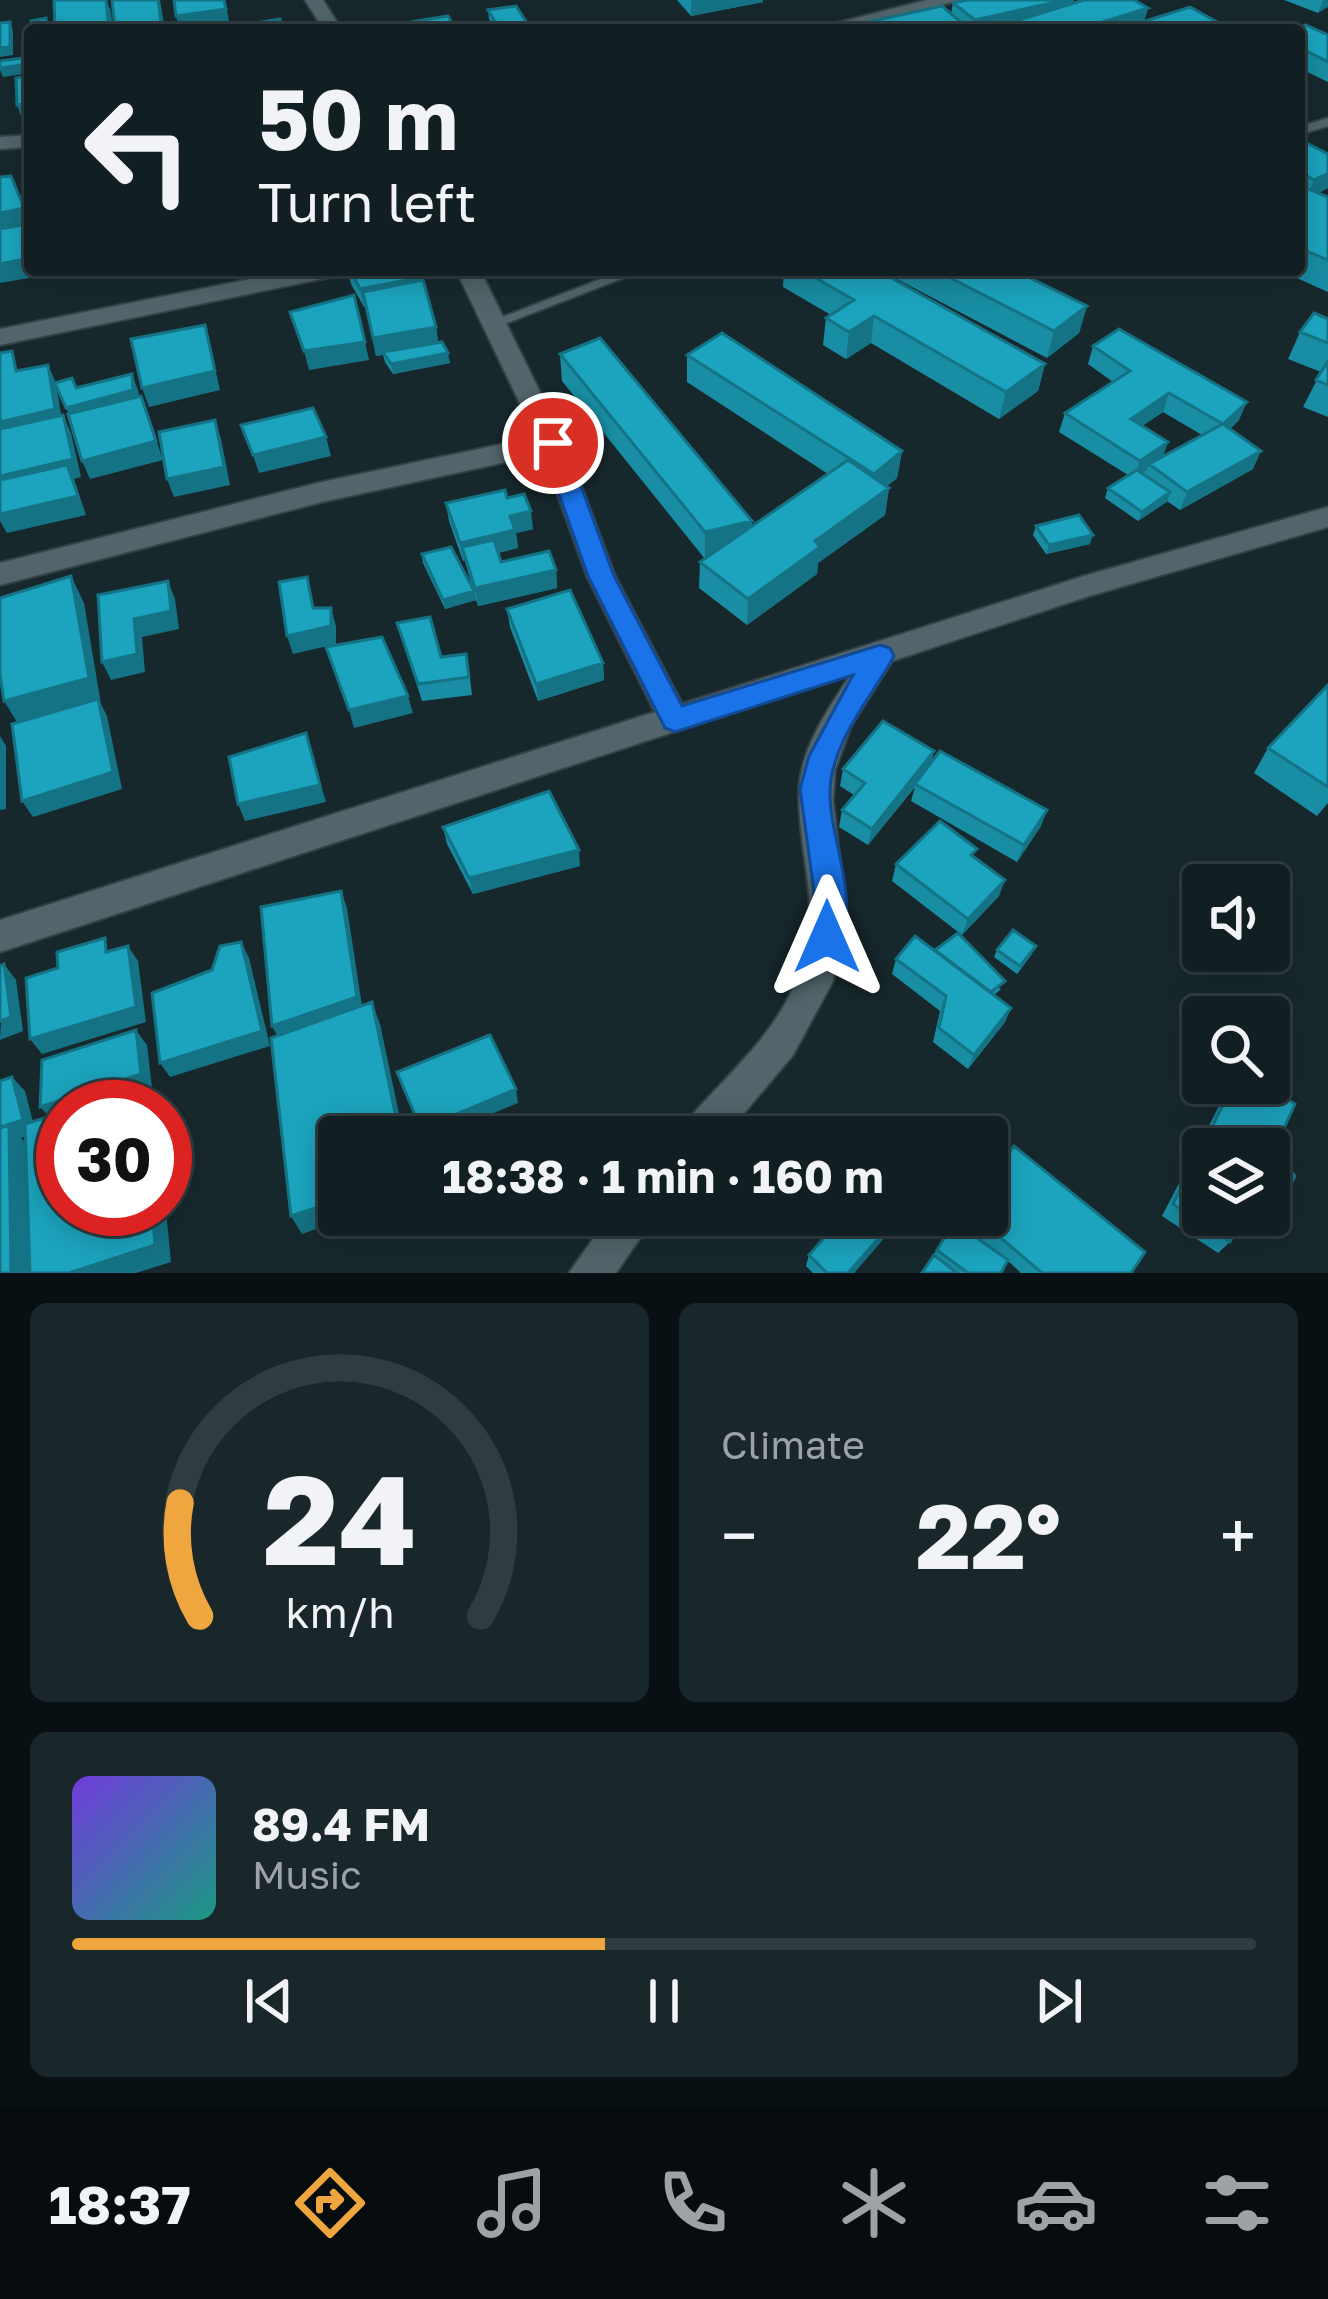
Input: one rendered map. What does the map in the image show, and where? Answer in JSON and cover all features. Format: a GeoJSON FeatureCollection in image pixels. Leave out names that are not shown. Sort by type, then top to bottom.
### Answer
{"type":"FeatureCollection","features":[{"type":"Feature","properties":{"kind":"street"},"geometry":{"type":"LineString","coordinates":[[848,0],[869,20]]}},
{"type":"Feature","properties":{"kind":"street"},"geometry":{"type":"LineString","coordinates":[[849,24],[952,0]]}},
{"type":"Feature","properties":{"kind":"street"},"geometry":{"type":"LineString","coordinates":[[0,337],[302,276]]}},
{"type":"Feature","properties":{"kind":"street"},"geometry":{"type":"LineString","coordinates":[[471,276],[553,443],[601,576],[675,720]]}},
{"type":"Feature","properties":{"kind":"street"},"geometry":{"type":"LineString","coordinates":[[0,574],[322,492],[553,443]]}},
{"type":"Feature","properties":{"kind":"street"},"geometry":{"type":"LineString","coordinates":[[0,936],[1084,587],[1328,517]]}},
{"type":"Feature","properties":{"kind":"street"},"geometry":{"type":"LineString","coordinates":[[716,1116],[796,1016],[814,984],[827,937],[830,891],[815,789],[844,711],[880,656]]}},
{"type":"Feature","properties":{"kind":"street"},"geometry":{"type":"LineString","coordinates":[[590,1273],[619,1236]]}},
{"type":"Feature","properties":{"kind":"lane"},"geometry":{"type":"LineString","coordinates":[[494,323],[621,276]]}},
{"type":"Feature","properties":{"kind":"building"},"geometry":{"type":"Polygon","coordinates":[[[54,0],[106,0],[108,24],[55,24],[54,0]]]}},
{"type":"Feature","properties":{"kind":"building"},"geometry":{"type":"Polygon","coordinates":[[[112,0],[158,0],[161,22],[115,24],[112,0]]]}},
{"type":"Feature","properties":{"kind":"building"},"geometry":{"type":"Polygon","coordinates":[[[174,0],[224,0],[226,9],[176,16],[174,0]]]}},
{"type":"Feature","properties":{"kind":"building"},"geometry":{"type":"Polygon","coordinates":[[[1065,0],[975,20],[953,3],[1065,0]]]}},
{"type":"Feature","properties":{"kind":"building"},"geometry":{"type":"Polygon","coordinates":[[[1084,0],[1134,0],[1148,8],[1096,24],[1006,24],[1084,0]]]}},
{"type":"Feature","properties":{"kind":"building"},"geometry":{"type":"Polygon","coordinates":[[[516,6],[527,23],[497,24],[488,10],[516,6]]]}},
{"type":"Feature","properties":{"kind":"building"},"geometry":{"type":"Polygon","coordinates":[[[942,6],[963,24],[859,24],[942,6]]]}},
{"type":"Feature","properties":{"kind":"building"},"geometry":{"type":"Polygon","coordinates":[[[1190,7],[1217,22],[1211,24],[1135,24],[1190,7]]]}},
{"type":"Feature","properties":{"kind":"building"},"geometry":{"type":"Polygon","coordinates":[[[448,16],[453,24],[398,24],[448,16]]]}},
{"type":"Feature","properties":{"kind":"building"},"geometry":{"type":"Polygon","coordinates":[[[10,22],[10,47],[0,48],[0,23],[10,22]]]}},
{"type":"Feature","properties":{"kind":"building"},"geometry":{"type":"Polygon","coordinates":[[[1305,25],[1328,35],[1328,62],[1305,50],[1305,25]]]}},
{"type":"Feature","properties":{"kind":"building"},"geometry":{"type":"Polygon","coordinates":[[[24,58],[24,65],[0,68],[0,61],[24,58]]]}},
{"type":"Feature","properties":{"kind":"building"},"geometry":{"type":"Polygon","coordinates":[[[24,77],[24,104],[17,105],[16,78],[24,77]]]}},
{"type":"Feature","properties":{"kind":"building"},"geometry":{"type":"Polygon","coordinates":[[[1305,142],[1328,154],[1328,173],[1314,180],[1305,175],[1305,142]]]}},
{"type":"Feature","properties":{"kind":"building"},"geometry":{"type":"Polygon","coordinates":[[[11,176],[24,208],[0,213],[0,177],[11,176]]]}},
{"type":"Feature","properties":{"kind":"building"},"geometry":{"type":"Polygon","coordinates":[[[1305,187],[1328,197],[1328,260],[1305,250],[1305,187]]]}},
{"type":"Feature","properties":{"kind":"building"},"geometry":{"type":"Polygon","coordinates":[[[24,225],[24,259],[0,264],[0,229],[24,225]]]}},
{"type":"Feature","properties":{"kind":"building"},"geometry":{"type":"Polygon","coordinates":[[[353,276],[422,277],[360,289],[353,276]]]}},
{"type":"Feature","properties":{"kind":"building"},"geometry":{"type":"Polygon","coordinates":[[[812,276],[888,276],[1045,364],[1006,392],[874,316],[849,332],[826,318],[854,300],[812,276]]]}},
{"type":"Feature","properties":{"kind":"building"},"geometry":{"type":"Polygon","coordinates":[[[947,276],[1026,276],[1087,306],[1054,331],[947,276]]]}},
{"type":"Feature","properties":{"kind":"building"},"geometry":{"type":"Polygon","coordinates":[[[423,280],[436,327],[373,338],[363,292],[423,280]]]}},
{"type":"Feature","properties":{"kind":"building"},"geometry":{"type":"Polygon","coordinates":[[[354,295],[365,342],[304,351],[290,312],[354,295]]]}},
{"type":"Feature","properties":{"kind":"building"},"geometry":{"type":"Polygon","coordinates":[[[1314,313],[1328,319],[1328,343],[1300,332],[1314,313]]]}},
{"type":"Feature","properties":{"kind":"building"},"geometry":{"type":"Polygon","coordinates":[[[205,325],[215,371],[142,388],[131,339],[205,325]]]}},
{"type":"Feature","properties":{"kind":"building"},"geometry":{"type":"Polygon","coordinates":[[[1119,329],[1247,402],[1223,424],[1169,393],[1131,419],[1168,442],[1140,461],[1065,413],[1130,371],[1093,346],[1119,329]]]}},
{"type":"Feature","properties":{"kind":"building"},"geometry":{"type":"Polygon","coordinates":[[[722,333],[902,451],[874,474],[687,355],[722,333]]]}},
{"type":"Feature","properties":{"kind":"building"},"geometry":{"type":"Polygon","coordinates":[[[600,338],[752,521],[705,532],[560,354],[600,338]]]}},
{"type":"Feature","properties":{"kind":"building"},"geometry":{"type":"Polygon","coordinates":[[[442,342],[448,353],[391,364],[383,352],[442,342]]]}},
{"type":"Feature","properties":{"kind":"building"},"geometry":{"type":"Polygon","coordinates":[[[12,351],[16,371],[48,365],[55,409],[0,422],[0,353],[12,351]]]}},
{"type":"Feature","properties":{"kind":"building"},"geometry":{"type":"Polygon","coordinates":[[[1328,361],[1328,385],[1316,380],[1328,361]]]}},
{"type":"Feature","properties":{"kind":"building"},"geometry":{"type":"Polygon","coordinates":[[[132,374],[133,390],[66,408],[55,383],[72,378],[76,388],[132,374]]]}},
{"type":"Feature","properties":{"kind":"building"},"geometry":{"type":"Polygon","coordinates":[[[141,396],[156,441],[82,461],[68,414],[141,396]]]}},
{"type":"Feature","properties":{"kind":"building"},"geometry":{"type":"Polygon","coordinates":[[[313,408],[326,437],[253,455],[241,425],[313,408]]]}},
{"type":"Feature","properties":{"kind":"building"},"geometry":{"type":"Polygon","coordinates":[[[63,415],[73,459],[0,476],[0,429],[63,415]]]}},
{"type":"Feature","properties":{"kind":"building"},"geometry":{"type":"Polygon","coordinates":[[[215,420],[224,467],[167,479],[159,432],[215,420]]]}},
{"type":"Feature","properties":{"kind":"building"},"geometry":{"type":"Polygon","coordinates":[[[1223,424],[1261,451],[1187,492],[1149,464],[1223,424]]]}},
{"type":"Feature","properties":{"kind":"building"},"geometry":{"type":"Polygon","coordinates":[[[848,460],[889,488],[815,541],[820,547],[748,599],[700,562],[848,460]]]}},
{"type":"Feature","properties":{"kind":"building"},"geometry":{"type":"Polygon","coordinates":[[[67,465],[78,496],[0,514],[0,480],[67,465]]]}},
{"type":"Feature","properties":{"kind":"building"},"geometry":{"type":"Polygon","coordinates":[[[1137,470],[1170,492],[1142,512],[1108,488],[1137,470]]]}},
{"type":"Feature","properties":{"kind":"building"},"geometry":{"type":"Polygon","coordinates":[[[505,490],[507,498],[524,494],[531,511],[510,516],[515,530],[460,543],[446,503],[505,490]]]}},
{"type":"Feature","properties":{"kind":"building"},"geometry":{"type":"Polygon","coordinates":[[[1079,515],[1093,535],[1049,545],[1036,526],[1079,515]]]}},
{"type":"Feature","properties":{"kind":"building"},"geometry":{"type":"Polygon","coordinates":[[[494,540],[501,562],[549,551],[556,570],[475,588],[462,547],[494,540]]]}},
{"type":"Feature","properties":{"kind":"building"},"geometry":{"type":"Polygon","coordinates":[[[451,547],[474,591],[443,600],[422,554],[451,547]]]}},
{"type":"Feature","properties":{"kind":"building"},"geometry":{"type":"Polygon","coordinates":[[[71,576],[89,678],[4,701],[0,598],[71,576]]]}},
{"type":"Feature","properties":{"kind":"building"},"geometry":{"type":"Polygon","coordinates":[[[307,577],[313,608],[331,608],[331,626],[287,636],[279,582],[307,577]]]}},
{"type":"Feature","properties":{"kind":"building"},"geometry":{"type":"Polygon","coordinates":[[[168,581],[171,611],[134,619],[137,654],[102,662],[98,595],[168,581]]]}},
{"type":"Feature","properties":{"kind":"building"},"geometry":{"type":"Polygon","coordinates":[[[570,590],[603,663],[536,684],[507,609],[570,590]]]}},
{"type":"Feature","properties":{"kind":"building"},"geometry":{"type":"Polygon","coordinates":[[[430,617],[441,657],[466,654],[469,677],[418,684],[397,623],[430,617]]]}},
{"type":"Feature","properties":{"kind":"building"},"geometry":{"type":"Polygon","coordinates":[[[382,637],[408,696],[349,710],[326,647],[382,637]]]}},
{"type":"Feature","properties":{"kind":"building"},"geometry":{"type":"Polygon","coordinates":[[[1328,685],[1328,787],[1268,748],[1328,685]]]}},
{"type":"Feature","properties":{"kind":"building"},"geometry":{"type":"Polygon","coordinates":[[[98,699],[113,772],[22,801],[12,724],[98,699]]]}},
{"type":"Feature","properties":{"kind":"building"},"geometry":{"type":"Polygon","coordinates":[[[883,721],[934,751],[872,829],[842,810],[865,783],[843,769],[883,721]]]}},
{"type":"Feature","properties":{"kind":"building"},"geometry":{"type":"Polygon","coordinates":[[[306,733],[320,785],[238,804],[229,757],[306,733]]]}},
{"type":"Feature","properties":{"kind":"building"},"geometry":{"type":"Polygon","coordinates":[[[940,751],[1047,810],[1024,845],[915,784],[940,751]]]}},
{"type":"Feature","properties":{"kind":"building"},"geometry":{"type":"Polygon","coordinates":[[[549,791],[579,850],[469,878],[443,827],[549,791]]]}},
{"type":"Feature","properties":{"kind":"building"},"geometry":{"type":"Polygon","coordinates":[[[940,821],[977,849],[971,855],[1005,880],[968,919],[896,864],[940,821]]]}},
{"type":"Feature","properties":{"kind":"building"},"geometry":{"type":"Polygon","coordinates":[[[341,891],[357,997],[272,1026],[261,907],[341,891]]]}},
{"type":"Feature","properties":{"kind":"building"},"geometry":{"type":"Polygon","coordinates":[[[1013,930],[1036,946],[1020,966],[997,950],[1013,930]]]}},
{"type":"Feature","properties":{"kind":"building"},"geometry":{"type":"Polygon","coordinates":[[[958,933],[1005,981],[991,992],[935,950],[958,933]]]}},
{"type":"Feature","properties":{"kind":"building"},"geometry":{"type":"Polygon","coordinates":[[[915,936],[1011,1008],[974,1055],[939,1028],[946,996],[896,959],[915,936]]]}},
{"type":"Feature","properties":{"kind":"building"},"geometry":{"type":"Polygon","coordinates":[[[105,938],[106,952],[128,946],[136,1007],[30,1039],[26,978],[58,968],[57,952],[105,938]]]}},
{"type":"Feature","properties":{"kind":"building"},"geometry":{"type":"Polygon","coordinates":[[[241,942],[262,1031],[160,1063],[152,993],[212,970],[220,946],[241,942]]]}},
{"type":"Feature","properties":{"kind":"building"},"geometry":{"type":"Polygon","coordinates":[[[4,964],[11,1017],[0,1021],[0,966],[4,964]]]}},
{"type":"Feature","properties":{"kind":"building"},"geometry":{"type":"Polygon","coordinates":[[[372,1002],[396,1116],[318,1116],[318,1207],[291,1216],[271,1038],[372,1002]]]}},
{"type":"Feature","properties":{"kind":"building"},"geometry":{"type":"Polygon","coordinates":[[[136,1030],[141,1074],[123,1080],[41,1080],[42,1060],[136,1030]]]}},
{"type":"Feature","properties":{"kind":"building"},"geometry":{"type":"Polygon","coordinates":[[[490,1035],[516,1089],[452,1116],[416,1116],[397,1072],[490,1035]]]}},
{"type":"Feature","properties":{"kind":"building"},"geometry":{"type":"Polygon","coordinates":[[[12,1077],[23,1120],[0,1127],[0,1081],[12,1077]]]}},
{"type":"Feature","properties":{"kind":"building"},"geometry":{"type":"Polygon","coordinates":[[[1223,1104],[1295,1104],[1284,1128],[1211,1128],[1223,1104]]]}},
{"type":"Feature","properties":{"kind":"building"},"geometry":{"type":"Polygon","coordinates":[[[36,1121],[36,1236],[154,1236],[155,1245],[69,1273],[30,1273],[25,1124],[36,1121]]]}},
{"type":"Feature","properties":{"kind":"building"},"geometry":{"type":"Polygon","coordinates":[[[9,1125],[11,1273],[0,1273],[0,1128],[9,1125]]]}},
{"type":"Feature","properties":{"kind":"building"},"geometry":{"type":"Polygon","coordinates":[[[1014,1146],[1145,1252],[1131,1273],[1042,1273],[999,1236],[1008,1236],[1008,1154],[1014,1146]]]}},
{"type":"Feature","properties":{"kind":"building"},"geometry":{"type":"Polygon","coordinates":[[[1182,1186],[1182,1210],[1173,1204],[1182,1186]]]}},
{"type":"Feature","properties":{"kind":"building"},"geometry":{"type":"Polygon","coordinates":[[[826,1236],[881,1236],[848,1273],[827,1273],[809,1255],[826,1236]]]}},
{"type":"Feature","properties":{"kind":"building"},"geometry":{"type":"Polygon","coordinates":[[[946,1236],[974,1236],[1008,1260],[1001,1273],[968,1273],[937,1250],[946,1236]]]}},
{"type":"Feature","properties":{"kind":"building"},"geometry":{"type":"Polygon","coordinates":[[[934,1255],[957,1273],[922,1273],[934,1255]]]}},
{"type":"Feature","properties":{"kind":"route"},"geometry":{"type":"LineString","coordinates":[[553,443],[601,576],[675,720],[880,656],[844,711],[815,789],[830,891],[827,937]]}}]}
